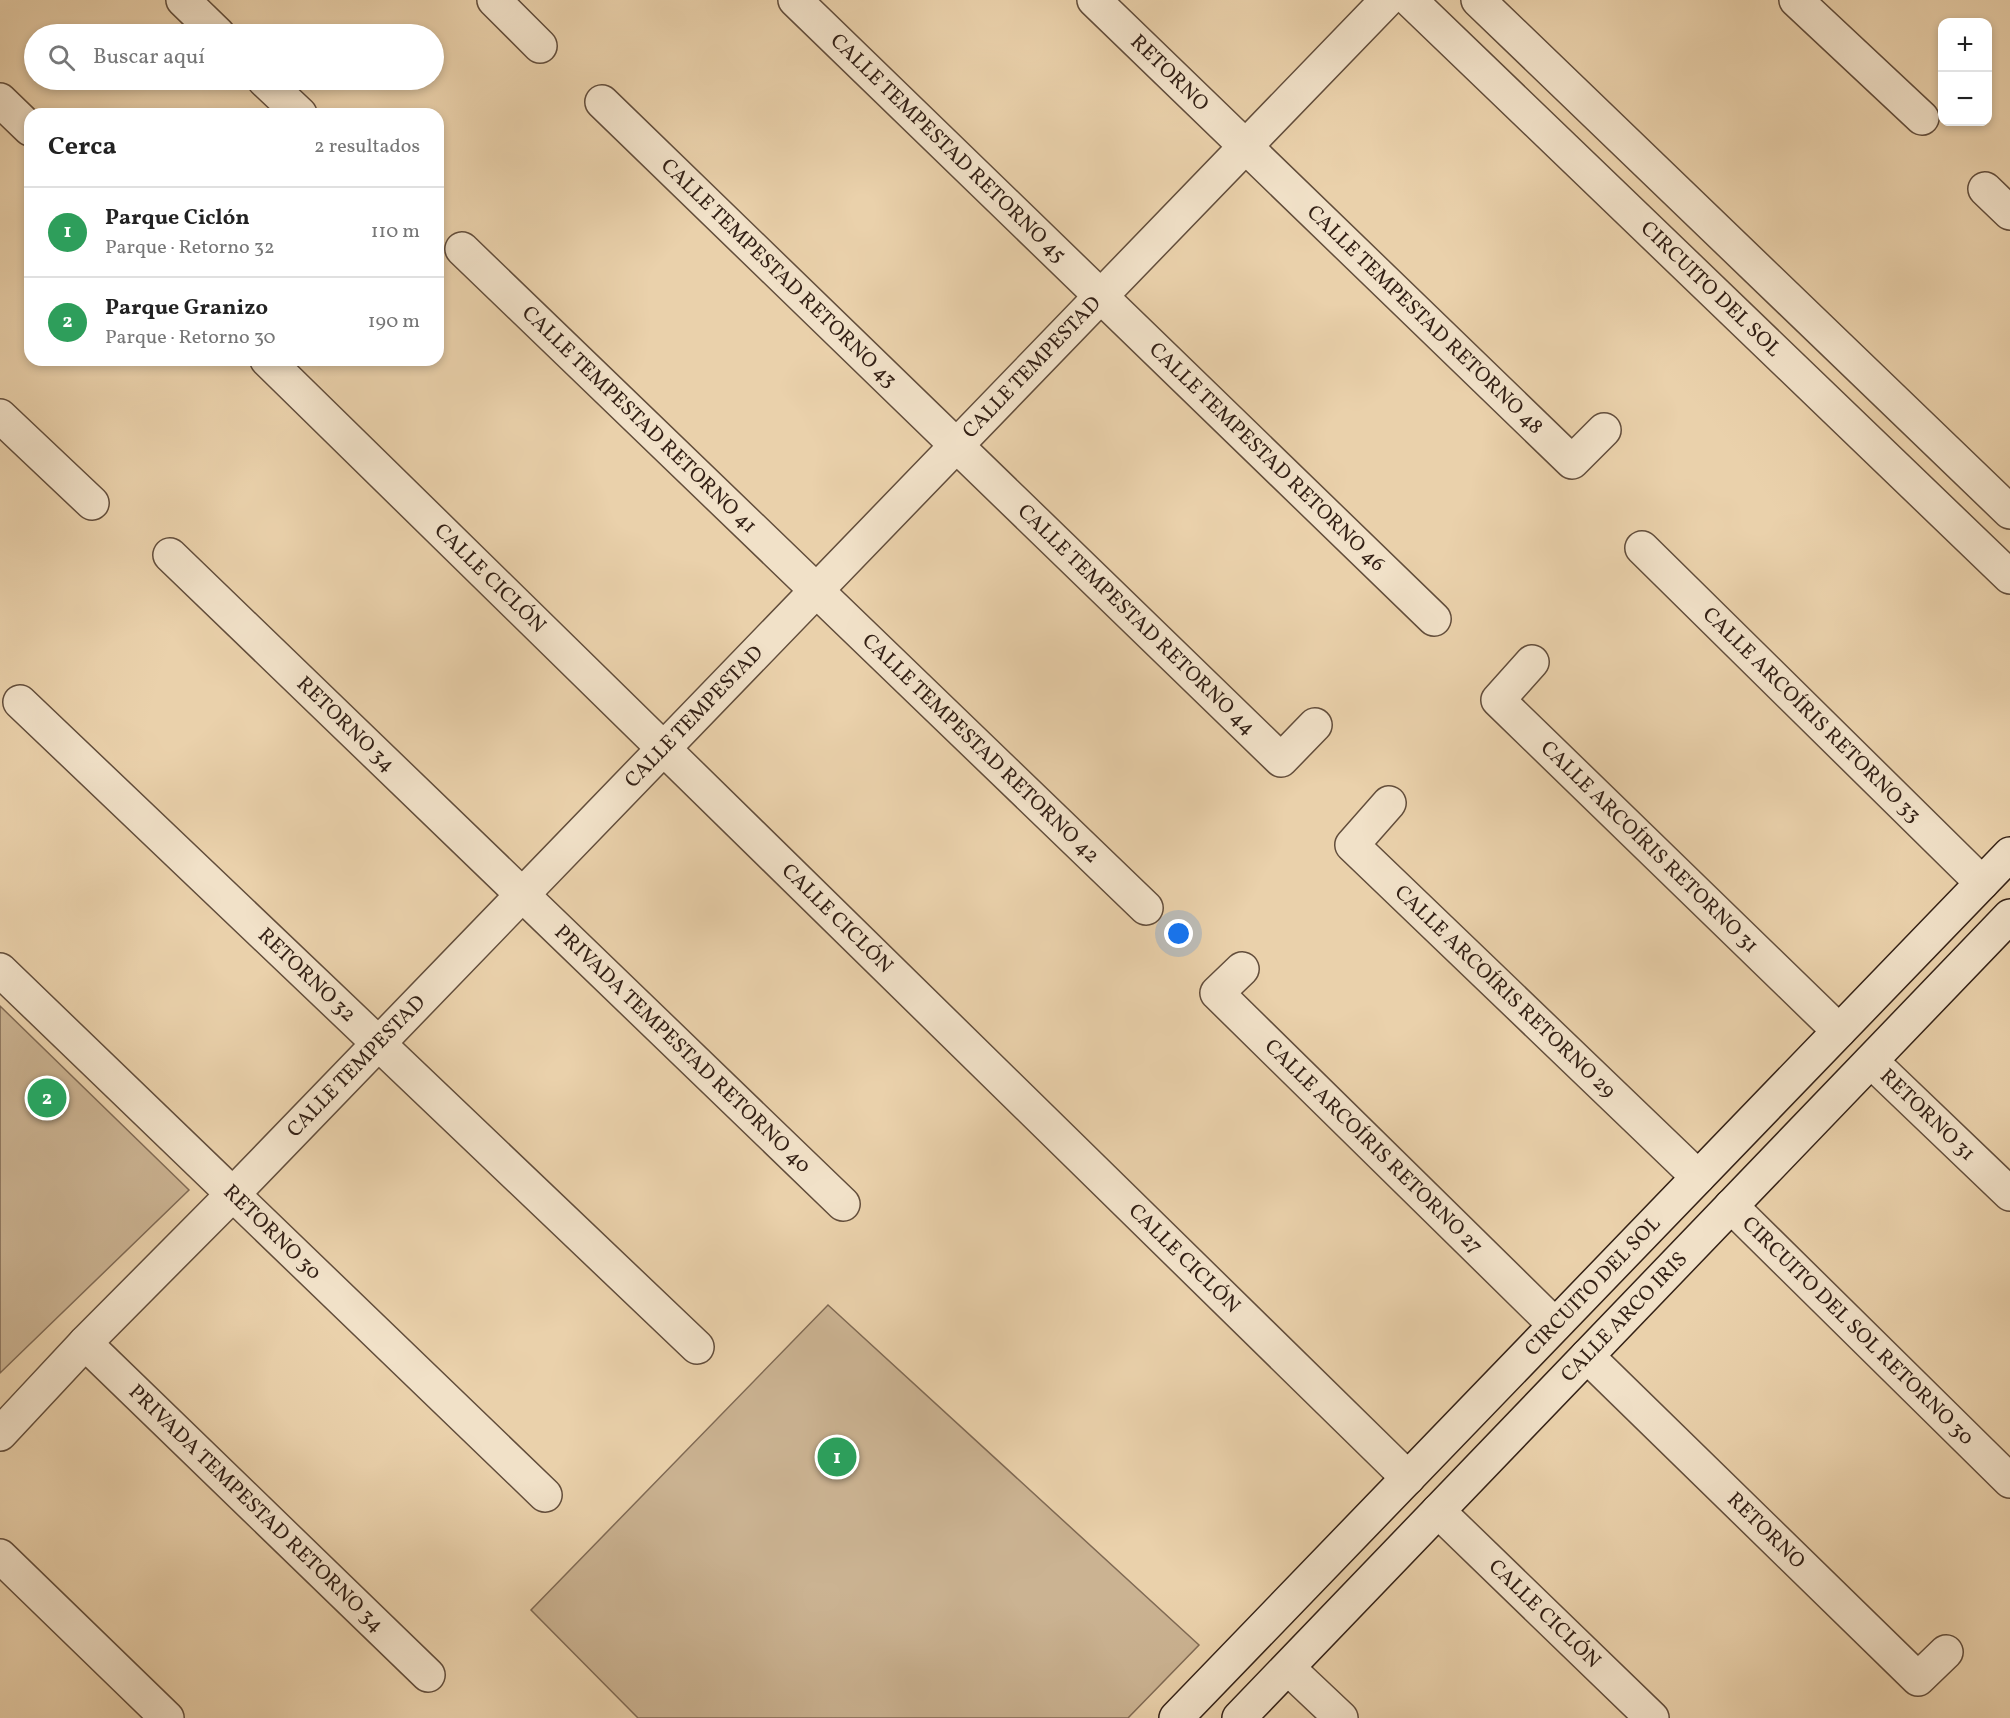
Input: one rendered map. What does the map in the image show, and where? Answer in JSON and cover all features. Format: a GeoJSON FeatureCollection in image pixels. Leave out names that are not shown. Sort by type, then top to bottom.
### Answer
{"type":"FeatureCollection","features":[{"type":"Feature","properties":{"kind":"street"},"geometry":{"type":"LineString","coordinates":[[183,0],[208,24]]}},
{"type":"Feature","properties":{"kind":"street"},"geometry":{"type":"LineString","coordinates":[[494,0],[540,46]]}},
{"type":"Feature","properties":{"kind":"street","name":"CALLE TEMPESTAD RETORNO 45"},"geometry":{"type":"LineString","coordinates":[[795,0],[1100,296]]}},
{"type":"Feature","properties":{"kind":"street","name":"RETORNO"},"geometry":{"type":"LineString","coordinates":[[1094,0],[1244,147]]}},
{"type":"Feature","properties":{"kind":"street","name":"CALLE TEMPESTAD"},"geometry":{"type":"LineString","coordinates":[[0,1434],[85,1343],[233,1194],[1387,0]]}},
{"type":"Feature","properties":{"kind":"street","name":"CIRCUITO DEL SOL"},"geometry":{"type":"LineString","coordinates":[[1410,0],[2010,577]]}},
{"type":"Feature","properties":{"kind":"street"},"geometry":{"type":"LineString","coordinates":[[1478,0],[2010,512]]}},
{"type":"Feature","properties":{"kind":"street"},"geometry":{"type":"LineString","coordinates":[[1796,0],[1922,118]]}},
{"type":"Feature","properties":{"kind":"street"},"geometry":{"type":"LineString","coordinates":[[275,90],[294,108]]}},
{"type":"Feature","properties":{"kind":"street"},"geometry":{"type":"LineString","coordinates":[[0,100],[24,123]]}},
{"type":"Feature","properties":{"kind":"street","name":"CALLE TEMPESTAD RETORNO 43"},"geometry":{"type":"LineString","coordinates":[[602,102],[957,445]]}},
{"type":"Feature","properties":{"kind":"street","name":"CALLE TEMPESTAD RETORNO 48"},"geometry":{"type":"LineString","coordinates":[[1244,147],[1572,462],[1604,430]]}},
{"type":"Feature","properties":{"kind":"street"},"geometry":{"type":"LineString","coordinates":[[1985,189],[2010,213]]}},
{"type":"Feature","properties":{"kind":"street","name":"CALLE TEMPESTAD RETORNO 41"},"geometry":{"type":"LineString","coordinates":[[462,249],[816,590]]}},
{"type":"Feature","properties":{"kind":"street","name":"CALLE TEMPESTAD RETORNO 46"},"geometry":{"type":"LineString","coordinates":[[1100,296],[1434,619]]}},
{"type":"Feature","properties":{"kind":"street","name":"CALLE CICLÓN"},"geometry":{"type":"LineString","coordinates":[[273,366],[1408,1478]]}},
{"type":"Feature","properties":{"kind":"street"},"geometry":{"type":"LineString","coordinates":[[0,416],[92,502]]}},
{"type":"Feature","properties":{"kind":"street","name":"CALLE TEMPESTAD RETORNO 44"},"geometry":{"type":"LineString","coordinates":[[957,445],[1281,760],[1315,725]]}},
{"type":"Feature","properties":{"kind":"street","name":"CALLE ARCOÍRIS RETORNO 33"},"geometry":{"type":"LineString","coordinates":[[1642,548],[1982,883]]}},
{"type":"Feature","properties":{"kind":"street","name":"RETORNO 34"},"geometry":{"type":"LineString","coordinates":[[170,555],[522,894]]}},
{"type":"Feature","properties":{"kind":"street","name":"CALLE TEMPESTAD RETORNO 42"},"geometry":{"type":"LineString","coordinates":[[816,590],[1146,908]]}},
{"type":"Feature","properties":{"kind":"street","name":"CALLE ARCOÍRIS RETORNO 31"},"geometry":{"type":"LineString","coordinates":[[1532,662],[1498,700],[1839,1031]]}},
{"type":"Feature","properties":{"kind":"street","name":"RETORNO 32"},"geometry":{"type":"LineString","coordinates":[[20,702],[697,1347]]}},
{"type":"Feature","properties":{"kind":"street","name":"CALLE ARCOÍRIS RETORNO 29"},"geometry":{"type":"LineString","coordinates":[[1389,803],[1352,845],[1698,1177]]}},
{"type":"Feature","properties":{"kind":"street","name":"CIRCUITO DEL SOL"},"geometry":{"type":"LineString","coordinates":[[1176,1718],[2010,854]]}},
{"type":"Feature","properties":{"kind":"street","name":"PRIVADA TEMPESTAD RETORNO 40"},"geometry":{"type":"LineString","coordinates":[[522,894],[843,1203]]}},
{"type":"Feature","properties":{"kind":"street","name":"CALLE ARCO IRIS"},"geometry":{"type":"LineString","coordinates":[[1239,1718],[2010,916]]}},
{"type":"Feature","properties":{"kind":"street","name":"CALLE ARCOÍRIS RETORNO 27"},"geometry":{"type":"LineString","coordinates":[[1242,969],[1217,993],[1555,1324]]}},
{"type":"Feature","properties":{"kind":"street","name":"RETORNO 30"},"geometry":{"type":"LineString","coordinates":[[0,970],[545,1495]]}},
{"type":"Feature","properties":{"kind":"street","name":"RETORNO 31"},"geometry":{"type":"LineString","coordinates":[[1871,1061],[2010,1194]]}},
{"type":"Feature","properties":{"kind":"street","name":"CIRCUITO DEL SOL RETORNO 30"},"geometry":{"type":"LineString","coordinates":[[1731,1206],[2010,1481]]}},
{"type":"Feature","properties":{"kind":"street","name":"PRIVADA TEMPESTAD RETORNO 34"},"geometry":{"type":"LineString","coordinates":[[85,1343],[429,1675]]}},
{"type":"Feature","properties":{"kind":"street","name":"RETORNO"},"geometry":{"type":"LineString","coordinates":[[1587,1356],[1918,1679],[1946,1652]]}},
{"type":"Feature","properties":{"kind":"street","name":"CALLE CICLÓN"},"geometry":{"type":"LineString","coordinates":[[1438,1511],[1652,1718]]}},
{"type":"Feature","properties":{"kind":"street"},"geometry":{"type":"LineString","coordinates":[[0,1556],[167,1718]]}},
{"type":"Feature","properties":{"kind":"street"},"geometry":{"type":"LineString","coordinates":[[1288,1668],[1341,1718]]}},
{"type":"Feature","properties":{"kind":"shaded area"},"geometry":{"type":"Polygon","coordinates":[[[0,1006],[189,1190],[0,1373],[0,1006]]]}},
{"type":"Feature","properties":{"kind":"shaded area"},"geometry":{"type":"Polygon","coordinates":[[[828,1305],[1199,1645],[1128,1718],[638,1718],[531,1610],[828,1305]]]}},
{"type":"Feature","properties":{"kind":"place","name":"Parque Granizo"},"geometry":{"type":"Point","coordinates":[47,1098]}},
{"type":"Feature","properties":{"kind":"place","name":"Parque Ciclón"},"geometry":{"type":"Point","coordinates":[837,1457]}}]}
